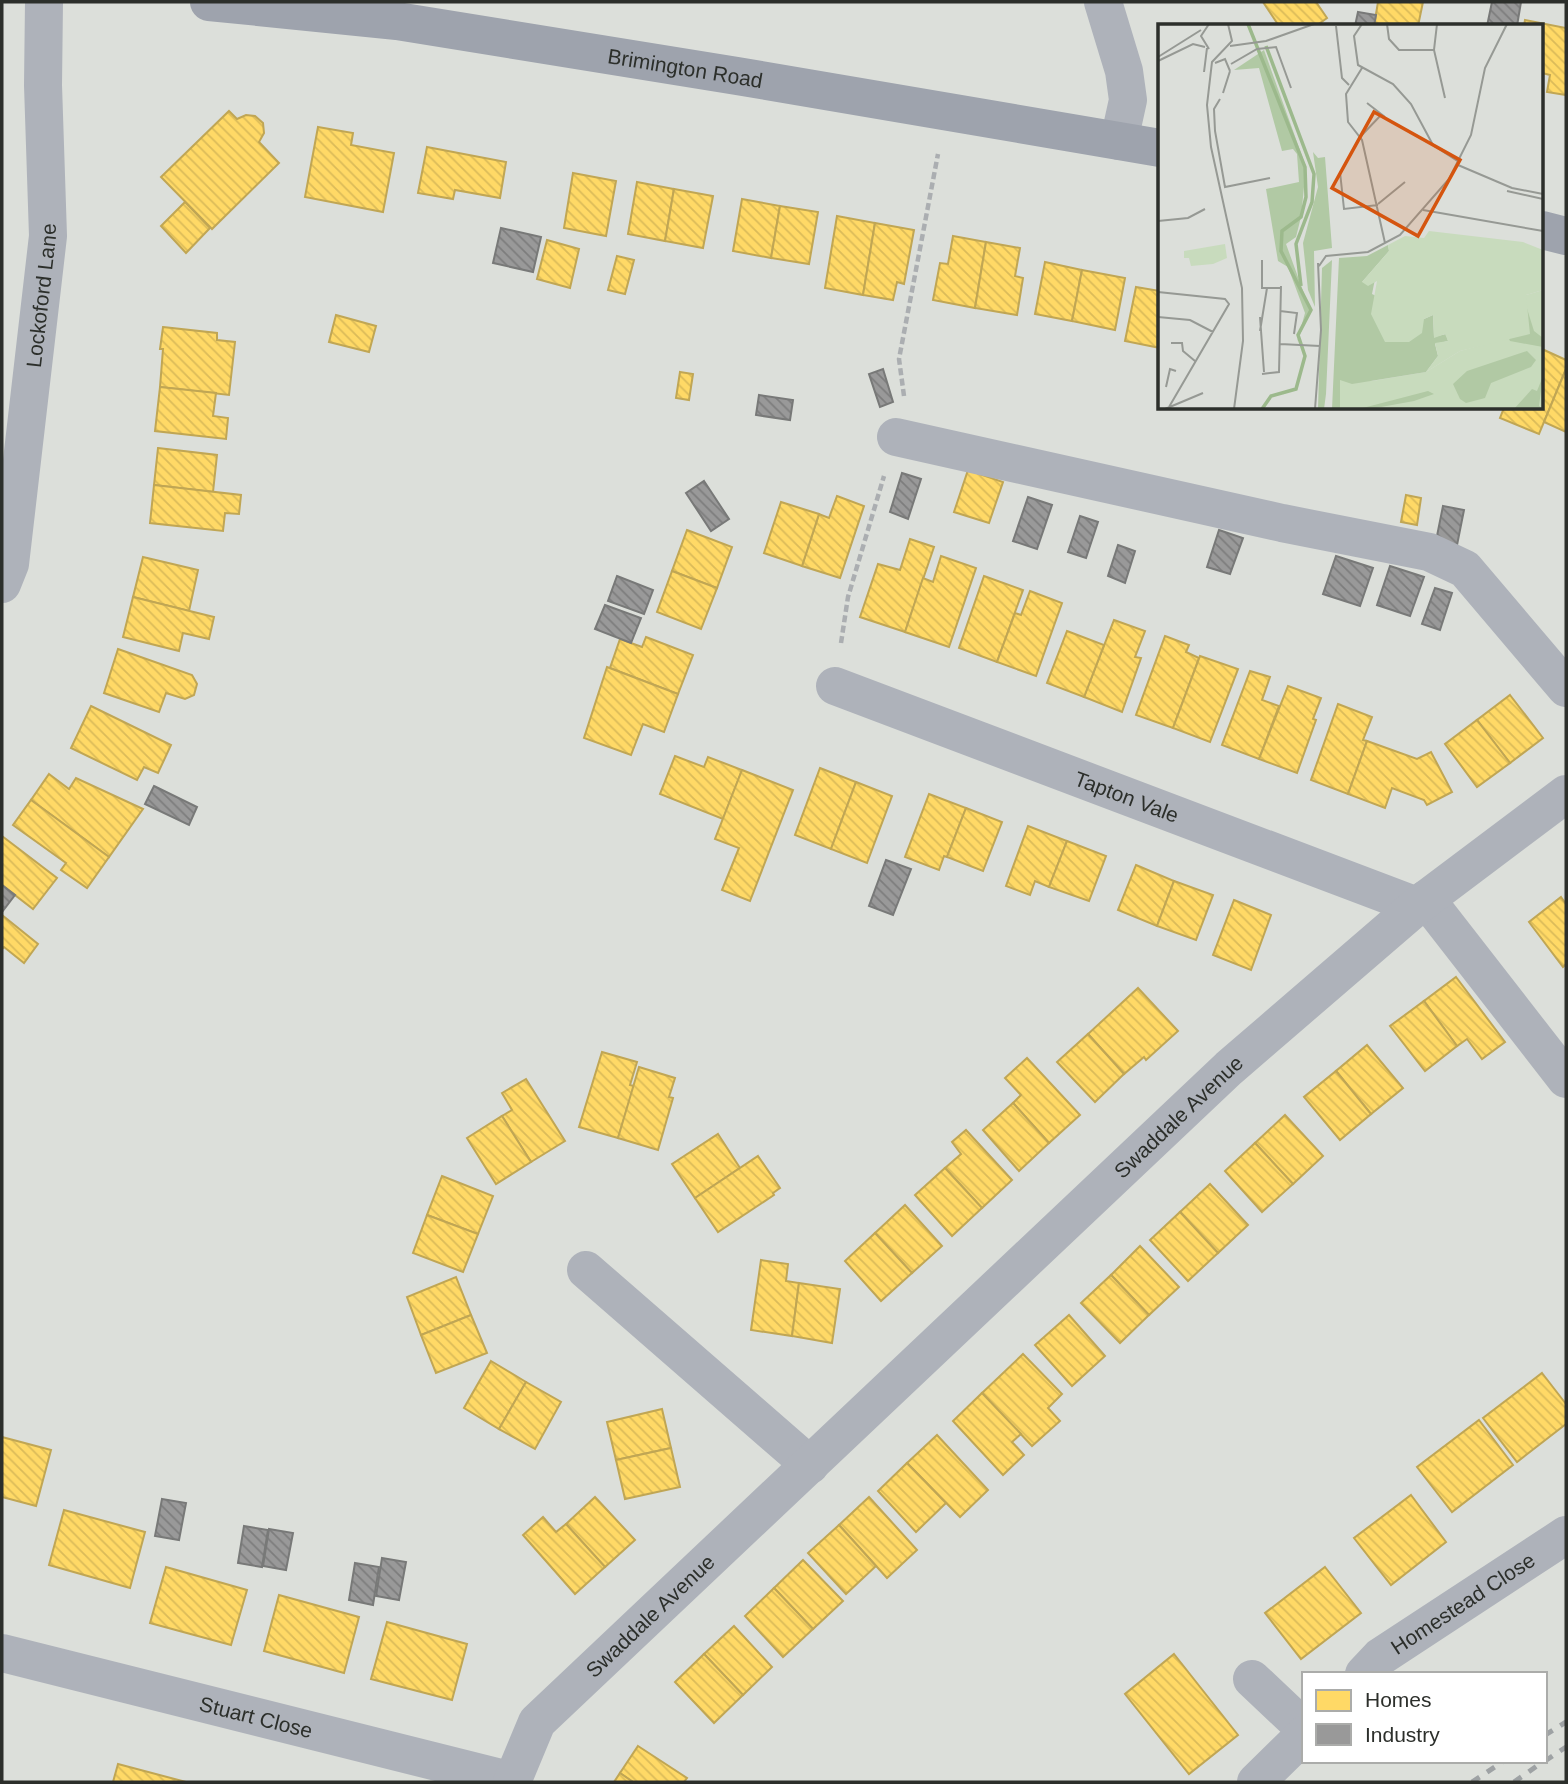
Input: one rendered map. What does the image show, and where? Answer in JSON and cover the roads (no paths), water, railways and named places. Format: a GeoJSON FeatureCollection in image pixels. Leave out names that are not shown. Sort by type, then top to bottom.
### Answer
{"type":"FeatureCollection","features":[{"type":"Feature","properties":{"kind":"main road","name":"Brimington Road"},"geometry":{"type":"LineString","coordinates":[[209,2],[397,21],[1158,148]]}},
{"type":"Feature","properties":{"kind":"main road"},"geometry":{"type":"LineString","coordinates":[[1544,230],[1566,236]]}},
{"type":"Feature","properties":{"kind":"street","name":"Lockoford Lane"},"geometry":{"type":"LineString","coordinates":[[2,584],[10,564],[48,236],[43,85],[44,2]]}},
{"type":"Feature","properties":{"kind":"street"},"geometry":{"type":"LineString","coordinates":[[1103,2],[1124,71],[1128,100],[1119,141]]}},
{"type":"Feature","properties":{"kind":"street"},"geometry":{"type":"LineString","coordinates":[[896,437],[1282,523],[1429,552],[1465,569],[1566,688]]}},
{"type":"Feature","properties":{"kind":"street","name":"Tapton Vale"},"geometry":{"type":"LineString","coordinates":[[835,686],[1422,902]]}},
{"type":"Feature","properties":{"kind":"street","name":"Swaddale Avenue"},"geometry":{"type":"LineString","coordinates":[[512,1781],[537,1722],[1229,1068],[1422,902],[1566,794]]}},
{"type":"Feature","properties":{"kind":"street"},"geometry":{"type":"LineString","coordinates":[[1422,902],[1566,1079]]}},
{"type":"Feature","properties":{"kind":"street"},"geometry":{"type":"LineString","coordinates":[[586,1270],[810,1465]]}},
{"type":"Feature","properties":{"kind":"street","name":"Homestead Close"},"geometry":{"type":"LineString","coordinates":[[1366,1672],[1390,1650],[1566,1535]]}},
{"type":"Feature","properties":{"kind":"street","name":"Stuart Close"},"geometry":{"type":"LineString","coordinates":[[2,1653],[512,1781]]}},
{"type":"Feature","properties":{"kind":"street"},"geometry":{"type":"LineString","coordinates":[[1252,1679],[1302,1726]]}},
{"type":"Feature","properties":{"kind":"street"},"geometry":{"type":"LineString","coordinates":[[1256,1782],[1302,1737]]}},
{"type":"Feature","properties":{"kind":"railway"},"geometry":{"type":"LineString","coordinates":[[1547,1734],[1566,1722]]}},
{"type":"Feature","properties":{"kind":"railway"},"geometry":{"type":"LineString","coordinates":[[1547,1760],[1566,1747]]}},
{"type":"Feature","properties":{"kind":"railway"},"geometry":{"type":"LineString","coordinates":[[1472,1782],[1501,1763]]}},
{"type":"Feature","properties":{"kind":"railway"},"geometry":{"type":"LineString","coordinates":[[1514,1782],[1541,1763]]}}]}
